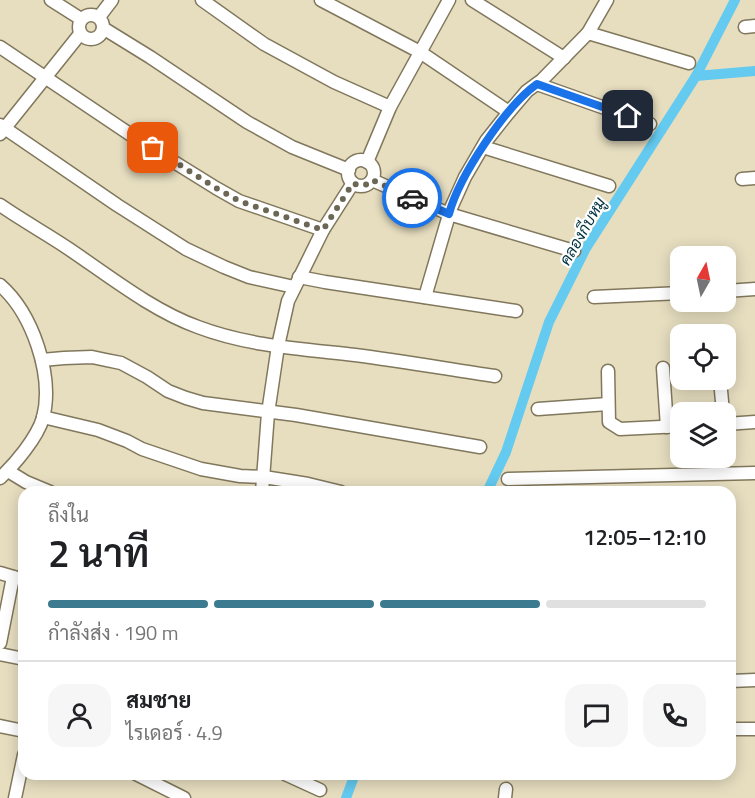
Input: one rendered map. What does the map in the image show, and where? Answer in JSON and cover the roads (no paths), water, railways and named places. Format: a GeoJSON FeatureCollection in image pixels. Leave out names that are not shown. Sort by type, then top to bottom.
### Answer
{"type":"FeatureCollection","features":[{"type":"Feature","properties":{"kind":"street"},"geometry":{"type":"LineString","coordinates":[[51,0],[81,19]]}},
{"type":"Feature","properties":{"kind":"street"},"geometry":{"type":"LineString","coordinates":[[112,0],[101,23],[99,37],[84,38],[78,26],[81,19],[90,14],[101,23],[150,57],[247,122],[292,147],[349,170]]}},
{"type":"Feature","properties":{"kind":"street"},"geometry":{"type":"LineString","coordinates":[[202,0],[273,49],[334,82],[390,107]]}},
{"type":"Feature","properties":{"kind":"street"},"geometry":{"type":"LineString","coordinates":[[321,0],[420,52],[509,112]]}},
{"type":"Feature","properties":{"kind":"street"},"geometry":{"type":"LineString","coordinates":[[367,162],[390,107],[449,0]]}},
{"type":"Feature","properties":{"kind":"street"},"geometry":{"type":"LineString","coordinates":[[472,0],[564,58]]}},
{"type":"Feature","properties":{"kind":"street"},"geometry":{"type":"LineString","coordinates":[[425,297],[449,214],[465,177],[483,147],[527,91],[537,84],[588,33],[603,2]]}},
{"type":"Feature","properties":{"kind":"street"},"geometry":{"type":"LineString","coordinates":[[588,33],[689,63]]}},
{"type":"Feature","properties":{"kind":"street"},"geometry":{"type":"LineString","coordinates":[[80,34],[1,129],[186,249],[249,277],[516,310]]}},
{"type":"Feature","properties":{"kind":"street"},"geometry":{"type":"LineString","coordinates":[[0,47],[216,188],[239,201],[323,230]]}},
{"type":"Feature","properties":{"kind":"street"},"geometry":{"type":"LineString","coordinates":[[537,84],[650,124]]}},
{"type":"Feature","properties":{"kind":"street"},"geometry":{"type":"LineString","coordinates":[[483,147],[609,186]]}},
{"type":"Feature","properties":{"kind":"street"},"geometry":{"type":"LineString","coordinates":[[356,162],[367,162],[374,170],[372,180],[369,184],[358,186],[349,177],[349,170],[356,162]]}},
{"type":"Feature","properties":{"kind":"street"},"geometry":{"type":"LineString","coordinates":[[741,179],[755,178]]}},
{"type":"Feature","properties":{"kind":"street"},"geometry":{"type":"LineString","coordinates":[[372,180],[449,214],[574,252]]}},
{"type":"Feature","properties":{"kind":"street"},"geometry":{"type":"LineString","coordinates":[[263,486],[268,413],[278,346],[288,301],[323,230],[353,183]]}},
{"type":"Feature","properties":{"kind":"street"},"geometry":{"type":"LineString","coordinates":[[0,205],[130,291],[174,317],[197,327],[263,345],[363,356],[495,376]]}},
{"type":"Feature","properties":{"kind":"street"},"geometry":{"type":"LineString","coordinates":[[0,285],[19,306],[32,329],[42,360],[45,384],[43,417],[37,432],[4,475],[36,486]]}},
{"type":"Feature","properties":{"kind":"street"},"geometry":{"type":"LineString","coordinates":[[736,290],[755,289]]}},
{"type":"Feature","properties":{"kind":"street"},"geometry":{"type":"LineString","coordinates":[[594,297],[670,294]]}},
{"type":"Feature","properties":{"kind":"street"},"geometry":{"type":"LineString","coordinates":[[42,360],[92,357],[121,363],[168,391],[186,398],[221,406],[296,416],[480,447]]}},
{"type":"Feature","properties":{"kind":"street"},"geometry":{"type":"LineString","coordinates":[[663,368],[667,427]]}},
{"type":"Feature","properties":{"kind":"street"},"geometry":{"type":"LineString","coordinates":[[608,371],[609,422],[620,429],[670,427]]}},
{"type":"Feature","properties":{"kind":"street"},"geometry":{"type":"LineString","coordinates":[[538,409],[608,404]]}},
{"type":"Feature","properties":{"kind":"street"},"geometry":{"type":"LineString","coordinates":[[43,417],[98,430],[142,449],[201,469],[316,486]]}},
{"type":"Feature","properties":{"kind":"street"},"geometry":{"type":"LineString","coordinates":[[736,423],[755,422]]}},
{"type":"Feature","properties":{"kind":"street"},"geometry":{"type":"LineString","coordinates":[[508,479],[755,473]]}},
{"type":"Feature","properties":{"kind":"street"},"geometry":{"type":"LineString","coordinates":[[0,573],[18,579]]}},
{"type":"Feature","properties":{"kind":"street"},"geometry":{"type":"LineString","coordinates":[[0,643],[18,582]]}},
{"type":"Feature","properties":{"kind":"street"},"geometry":{"type":"LineString","coordinates":[[0,654],[18,658]]}},
{"type":"Feature","properties":{"kind":"street"},"geometry":{"type":"LineString","coordinates":[[736,681],[755,680]]}},
{"type":"Feature","properties":{"kind":"street"},"geometry":{"type":"LineString","coordinates":[[0,726],[18,730]]}},
{"type":"Feature","properties":{"kind":"street"},"geometry":{"type":"LineString","coordinates":[[736,729],[755,729]]}},
{"type":"Feature","properties":{"kind":"street"},"geometry":{"type":"LineString","coordinates":[[15,798],[19,780]]}},
{"type":"Feature","properties":{"kind":"street"},"geometry":{"type":"LineString","coordinates":[[158,780],[184,798]]}},
{"type":"Feature","properties":{"kind":"street"},"geometry":{"type":"LineString","coordinates":[[298,780],[320,790]]}},
{"type":"Feature","properties":{"kind":"waterway","name":"คลองกีบหมู"},"geometry":{"type":"LineString","coordinates":[[490,486],[506,452],[549,322],[586,248],[696,76],[735,0]]}},
{"type":"Feature","properties":{"kind":"waterway"},"geometry":{"type":"LineString","coordinates":[[696,76],[755,71]]}},
{"type":"Feature","properties":{"kind":"waterway","name":"คลองกีบหมู"},"geometry":{"type":"LineString","coordinates":[[346,798],[353,780]]}}]}
